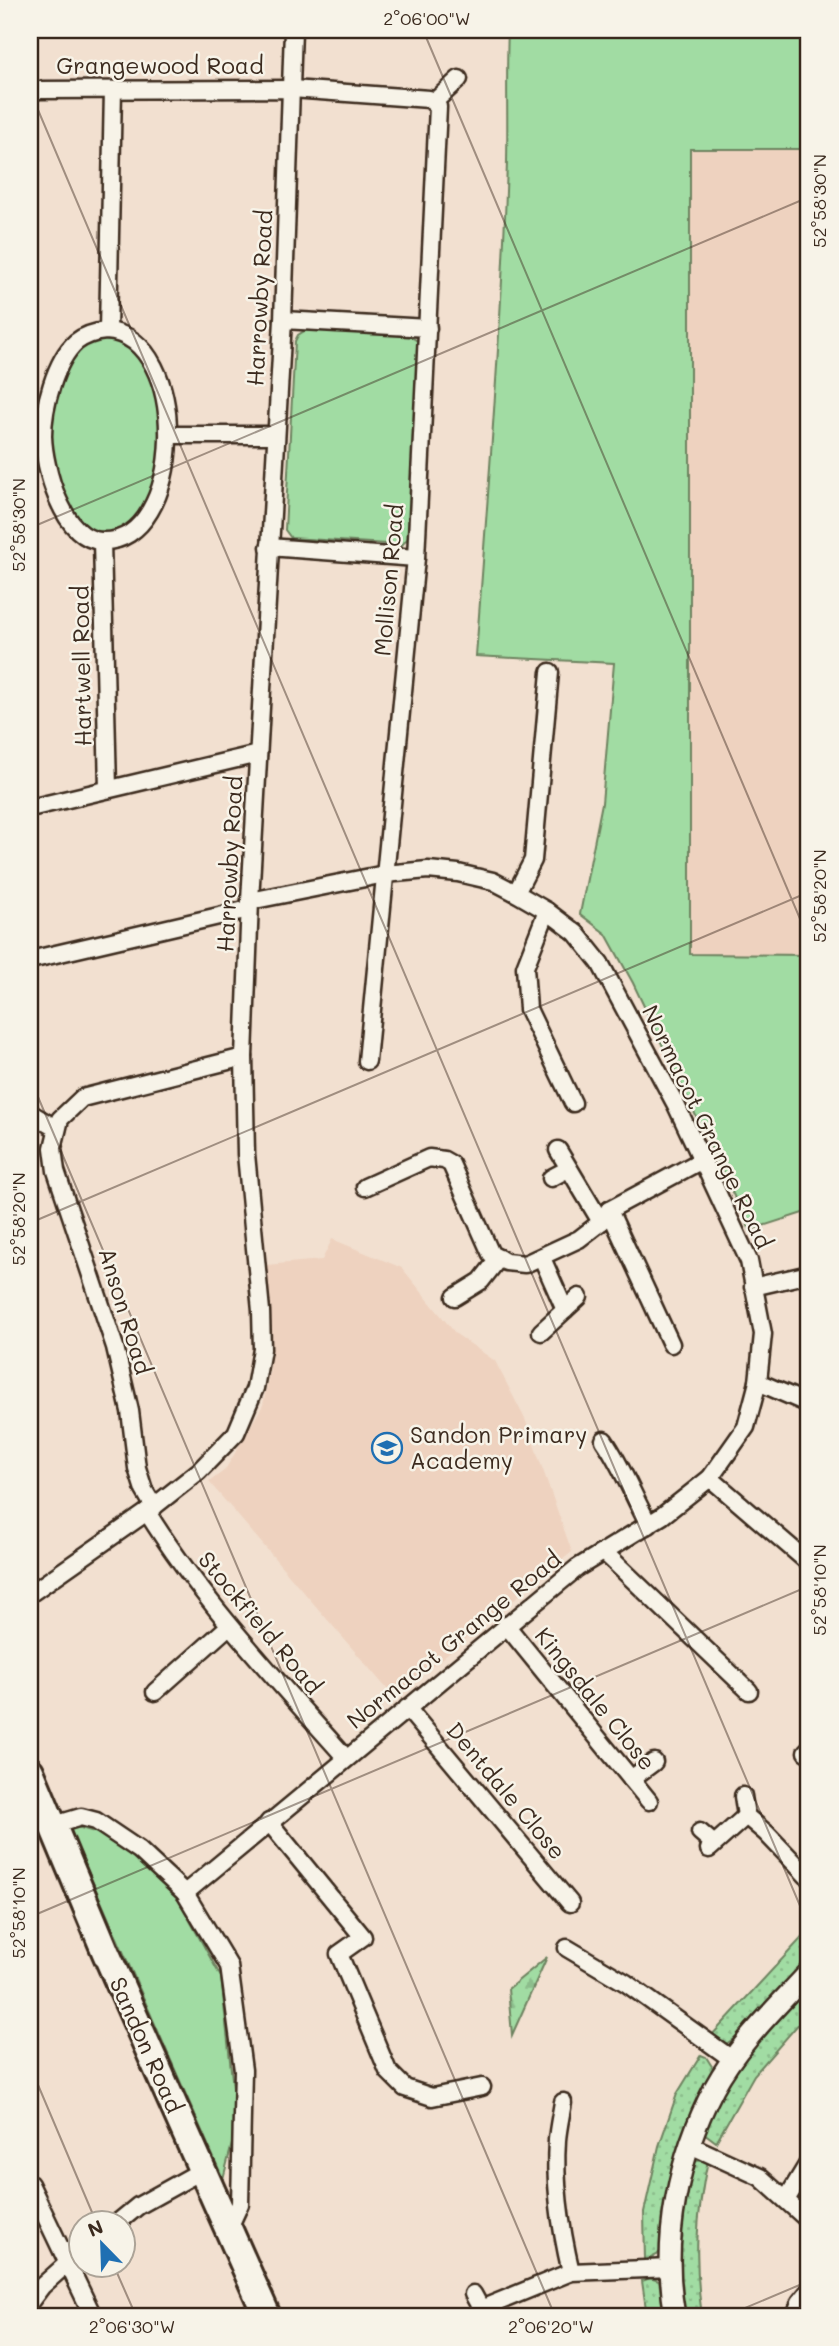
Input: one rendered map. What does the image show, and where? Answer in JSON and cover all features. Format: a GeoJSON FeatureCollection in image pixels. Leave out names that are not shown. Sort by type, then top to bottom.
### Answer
{"type":"FeatureCollection","features":[{"type":"Feature","properties":{"kind":"highway","name":"Sandon Road"},"geometry":{"type":"LineString","coordinates":[[30,1771],[51,1826],[201,2171],[267,2316]]}},
{"type":"Feature","properties":{"kind":"street","name":"Harrowby Road"},"geometry":{"type":"LineString","coordinates":[[30,1594],[199,1471],[236,1433],[255,1388],[262,1349],[261,1311],[246,1154],[244,1057],[283,320],[293,30]]}},
{"type":"Feature","properties":{"kind":"street"},"geometry":{"type":"LineString","coordinates":[[292,89],[429,99],[434,102],[459,79]]}},
{"type":"Feature","properties":{"kind":"street","name":"Grangewood Road"},"geometry":{"type":"LineString","coordinates":[[30,93],[39,90],[292,89]]}},
{"type":"Feature","properties":{"kind":"street"},"geometry":{"type":"LineString","coordinates":[[108,331],[113,90]]}},
{"type":"Feature","properties":{"kind":"street","name":"Mollison Road"},"geometry":{"type":"LineString","coordinates":[[367,1061],[416,558],[438,107],[434,102]]}},
{"type":"Feature","properties":{"kind":"street"},"geometry":{"type":"LineString","coordinates":[[283,320],[428,328]]}},
{"type":"Feature","properties":{"kind":"street"},"geometry":{"type":"LineString","coordinates":[[108,331],[128,336],[140,346],[149,359],[162,393],[169,435],[166,467],[145,519],[121,537],[102,541],[79,531],[62,508],[36,435],[67,353],[77,341],[92,333],[108,331]]}},
{"type":"Feature","properties":{"kind":"street"},"geometry":{"type":"LineString","coordinates":[[169,435],[276,435]]}},
{"type":"Feature","properties":{"kind":"street","name":"Hartwell Road"},"geometry":{"type":"LineString","coordinates":[[102,541],[108,789]]}},
{"type":"Feature","properties":{"kind":"street"},"geometry":{"type":"LineString","coordinates":[[269,547],[416,558]]}},
{"type":"Feature","properties":{"kind":"street"},"geometry":{"type":"LineString","coordinates":[[516,893],[533,860],[550,672]]}},
{"type":"Feature","properties":{"kind":"street"},"geometry":{"type":"LineString","coordinates":[[30,808],[258,754]]}},
{"type":"Feature","properties":{"kind":"street","name":"Normacot Grange Road"},"geometry":{"type":"LineString","coordinates":[[30,960],[385,874],[428,870],[494,881],[547,911],[576,933],[600,963],[676,1105],[748,1261],[763,1334],[758,1382],[746,1427],[710,1478],[649,1525],[577,1568],[186,1894]]}},
{"type":"Feature","properties":{"kind":"street"},"geometry":{"type":"LineString","coordinates":[[547,911],[525,967],[528,1009],[573,1103]]}},
{"type":"Feature","properties":{"kind":"street"},"geometry":{"type":"LineString","coordinates":[[30,1113],[57,1129],[60,1119],[82,1098],[244,1057]]}},
{"type":"Feature","properties":{"kind":"street","name":"Anson Road"},"geometry":{"type":"LineString","coordinates":[[57,1129],[53,1148],[56,1171],[116,1348],[130,1411],[137,1468],[150,1509]]}},
{"type":"Feature","properties":{"kind":"street"},"geometry":{"type":"LineString","coordinates":[[558,1150],[568,1169],[605,1216],[671,1344]]}},
{"type":"Feature","properties":{"kind":"street"},"geometry":{"type":"LineString","coordinates":[[365,1187],[429,1158],[444,1160],[451,1164],[491,1254],[506,1262],[525,1264],[579,1240],[605,1216],[702,1160]]}},
{"type":"Feature","properties":{"kind":"street"},"geometry":{"type":"LineString","coordinates":[[551,1178],[568,1169]]}},
{"type":"Feature","properties":{"kind":"street"},"geometry":{"type":"LineString","coordinates":[[455,1297],[481,1281],[499,1258]]}},
{"type":"Feature","properties":{"kind":"street"},"geometry":{"type":"LineString","coordinates":[[542,1258],[565,1310]]}},
{"type":"Feature","properties":{"kind":"street"},"geometry":{"type":"LineString","coordinates":[[753,1287],[809,1274]]}},
{"type":"Feature","properties":{"kind":"street"},"geometry":{"type":"LineString","coordinates":[[541,1332],[579,1297]]}},
{"type":"Feature","properties":{"kind":"street"},"geometry":{"type":"LineString","coordinates":[[758,1382],[809,1404]]}},
{"type":"Feature","properties":{"kind":"street"},"geometry":{"type":"LineString","coordinates":[[601,1437],[620,1463],[630,1490],[649,1525]]}},
{"type":"Feature","properties":{"kind":"street"},"geometry":{"type":"LineString","coordinates":[[710,1478],[809,1563]]}},
{"type":"Feature","properties":{"kind":"street","name":"Stockfield Road"},"geometry":{"type":"LineString","coordinates":[[150,1509],[172,1551],[229,1626],[346,1758]]}},
{"type":"Feature","properties":{"kind":"street"},"geometry":{"type":"LineString","coordinates":[[604,1552],[749,1691]]}},
{"type":"Feature","properties":{"kind":"street","name":"Kingsdale Close"},"geometry":{"type":"LineString","coordinates":[[506,1625],[649,1801]]}},
{"type":"Feature","properties":{"kind":"street"},"geometry":{"type":"LineString","coordinates":[[155,1692],[229,1626]]}},
{"type":"Feature","properties":{"kind":"street","name":"Dentdale Close"},"geometry":{"type":"LineString","coordinates":[[407,1708],[569,1903]]}},
{"type":"Feature","properties":{"kind":"street"},"geometry":{"type":"LineString","coordinates":[[631,1779],[654,1762]]}},
{"type":"Feature","properties":{"kind":"street"},"geometry":{"type":"LineString","coordinates":[[743,1796],[746,1816],[809,1878]]}},
{"type":"Feature","properties":{"kind":"street"},"geometry":{"type":"LineString","coordinates":[[700,1832],[711,1847],[746,1816]]}},
{"type":"Feature","properties":{"kind":"street"},"geometry":{"type":"LineString","coordinates":[[51,1826],[81,1817],[96,1821],[139,1850],[186,1894],[229,1966],[243,2070],[240,2204],[228,2231]]}},
{"type":"Feature","properties":{"kind":"street"},"geometry":{"type":"LineString","coordinates":[[270,1822],[363,1937],[339,1954],[388,2071],[405,2088],[432,2097],[482,2087]]}},
{"type":"Feature","properties":{"kind":"street"},"geometry":{"type":"LineString","coordinates":[[567,1948],[626,1983],[733,2060]]}},
{"type":"Feature","properties":{"kind":"street"},"geometry":{"type":"LineString","coordinates":[[675,2316],[671,2231],[677,2192],[690,2145],[715,2087],[733,2060],[809,1972]]}},
{"type":"Feature","properties":{"kind":"street"},"geometry":{"type":"LineString","coordinates":[[563,2102],[557,2140],[557,2178],[564,2241],[571,2272]]}},
{"type":"Feature","properties":{"kind":"street"},"geometry":{"type":"LineString","coordinates":[[690,2145],[760,2177],[809,2221]]}},
{"type":"Feature","properties":{"kind":"street"},"geometry":{"type":"LineString","coordinates":[[786,2200],[809,2162]]}},
{"type":"Feature","properties":{"kind":"street"},"geometry":{"type":"LineString","coordinates":[[133,2210],[201,2171]]}},
{"type":"Feature","properties":{"kind":"street"},"geometry":{"type":"LineString","coordinates":[[30,2184],[66,2259]]}},
{"type":"Feature","properties":{"kind":"street"},"geometry":{"type":"LineString","coordinates":[[30,2302],[42,2286],[66,2265]]}},
{"type":"Feature","properties":{"kind":"street"},"geometry":{"type":"LineString","coordinates":[[473,2294],[483,2313],[571,2272],[671,2268]]}},
{"type":"Feature","properties":{"kind":"street"},"geometry":{"type":"LineString","coordinates":[[76,2280],[93,2316]]}},
{"type":"Feature","properties":{"kind":"street"},"geometry":{"type":"LineString","coordinates":[[795,2316],[800,2302],[809,2291]]}},
{"type":"Feature","properties":{"kind":"shaded area"},"geometry":{"type":"Polygon","coordinates":[[[690,148],[809,149],[809,955],[690,954],[690,148]]]}},
{"type":"Feature","properties":{"kind":"shaded area","name":"Sandon Primary Academy"},"geometry":{"type":"Polygon","coordinates":[[[332,1239],[402,1268],[456,1334],[495,1361],[525,1419],[572,1552],[394,1697],[209,1482],[225,1470],[263,1405],[270,1369],[266,1265],[322,1260],[332,1239]]]}},
{"type":"Feature","properties":{"kind":"green space"},"geometry":{"type":"Polygon","coordinates":[[[508,30],[809,30],[809,149],[690,149],[690,954],[809,955],[809,1211],[750,1230],[633,983],[606,934],[580,914],[602,803],[614,663],[476,656],[502,286],[508,30]]]}},
{"type":"Feature","properties":{"kind":"green space"},"geometry":{"type":"Polygon","coordinates":[[[306,330],[408,335],[419,342],[410,536],[402,545],[291,538],[285,530],[295,341],[298,335],[306,330]]]}},
{"type":"Feature","properties":{"kind":"green space"},"geometry":{"type":"Polygon","coordinates":[[[106,337],[126,343],[142,362],[153,387],[159,418],[160,449],[156,480],[145,506],[129,525],[106,534],[92,532],[71,512],[58,480],[50,426],[63,374],[69,362],[84,344],[106,337]]]}},
{"type":"Feature","properties":{"kind":"green space"},"geometry":{"type":"Polygon","coordinates":[[[67,1824],[98,1833],[135,1857],[178,1899],[221,1977],[233,2088],[234,2136],[223,2179],[67,1824]]]}},
{"type":"Feature","properties":{"kind":"green space"},"geometry":{"type":"Polygon","coordinates":[[[809,1930],[809,1956],[742,2031],[725,2044],[716,2041],[711,2036],[809,1930]]]}},
{"type":"Feature","properties":{"kind":"green space"},"geometry":{"type":"Polygon","coordinates":[[[547,1957],[512,2035],[508,1989],[547,1957]]]}},
{"type":"Feature","properties":{"kind":"green space"},"geometry":{"type":"Polygon","coordinates":[[[809,1983],[809,2012],[754,2075],[716,2142],[704,2133],[722,2093],[748,2051],[809,1983]]]}},
{"type":"Feature","properties":{"kind":"green space"},"geometry":{"type":"Polygon","coordinates":[[[701,2055],[706,2057],[713,2068],[686,2130],[669,2179],[661,2250],[645,2261],[644,2212],[659,2146],[677,2094],[701,2055]]]}},
{"type":"Feature","properties":{"kind":"green space"},"geometry":{"type":"Polygon","coordinates":[[[708,2160],[698,2238],[702,2316],[684,2316],[679,2258],[683,2197],[695,2161],[708,2160]]]}},
{"type":"Feature","properties":{"kind":"green space"},"geometry":{"type":"Polygon","coordinates":[[[650,2278],[659,2281],[665,2316],[647,2316],[642,2281],[650,2278]]]}},
{"type":"Feature","properties":{"kind":"place","name":"Sandon Primary Academy"},"geometry":{"type":"Point","coordinates":[387,1448]}}]}
